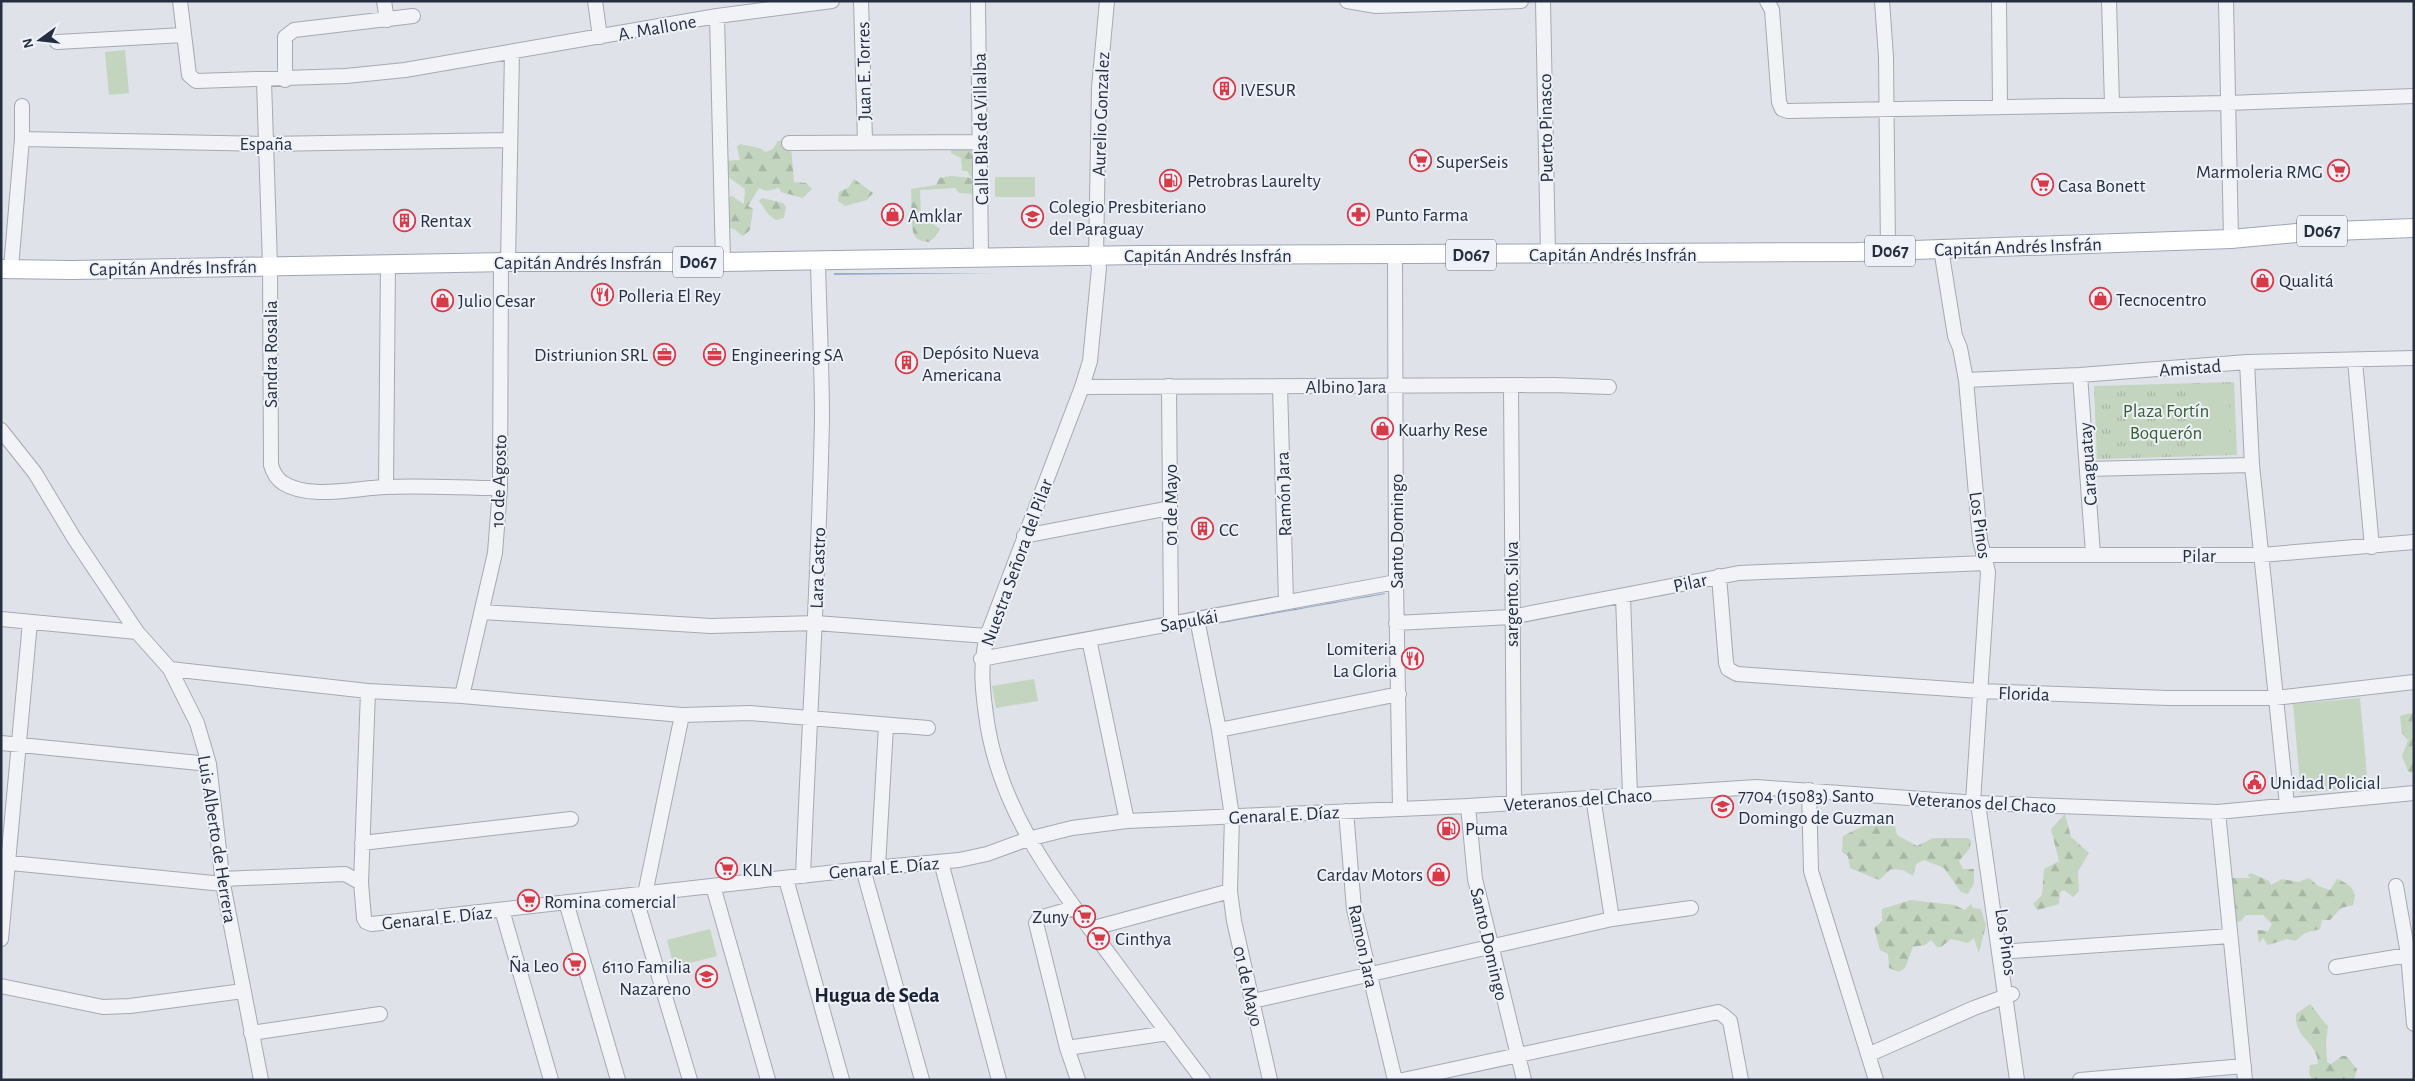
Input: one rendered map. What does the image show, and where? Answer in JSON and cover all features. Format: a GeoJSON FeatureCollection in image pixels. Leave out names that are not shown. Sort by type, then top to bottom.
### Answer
{"type":"FeatureCollection","features":[{"type":"Feature","properties":{"kind":"main road","name":"Capitán Andrés Insfrán"},"geometry":{"type":"LineString","coordinates":[[6,268],[72,270],[388,263],[723,262],[981,257],[1548,255],[1888,251],[2231,239],[2307,232],[2414,228]]}},
{"type":"Feature","properties":{"kind":"street"},"geometry":{"type":"LineString","coordinates":[[57,42],[184,35],[180,1]]}},
{"type":"Feature","properties":{"kind":"street"},"geometry":{"type":"LineString","coordinates":[[384,1],[387,20]]}},
{"type":"Feature","properties":{"kind":"street"},"geometry":{"type":"LineString","coordinates":[[595,1],[600,37]]}},
{"type":"Feature","properties":{"kind":"street","name":"A. Mallone"},"geometry":{"type":"LineString","coordinates":[[184,35],[189,75],[192,80],[285,80],[405,70],[718,16],[832,1]]}},
{"type":"Feature","properties":{"kind":"street","name":"Juan E. Torres"},"geometry":{"type":"LineString","coordinates":[[861,1],[865,141]]}},
{"type":"Feature","properties":{"kind":"street","name":"Calle Blas de Villalba"},"geometry":{"type":"LineString","coordinates":[[978,1],[981,257]]}},
{"type":"Feature","properties":{"kind":"street","name":"Aurelio Gonzalez"},"geometry":{"type":"LineString","coordinates":[[1096,256],[1100,88],[1107,1]]}},
{"type":"Feature","properties":{"kind":"street"},"geometry":{"type":"LineString","coordinates":[[1347,1],[1376,6],[1522,1]]}},
{"type":"Feature","properties":{"kind":"street","name":"Puerto Pinasco"},"geometry":{"type":"LineString","coordinates":[[1543,1],[1548,255]]}},
{"type":"Feature","properties":{"kind":"street"},"geometry":{"type":"LineString","coordinates":[[1767,1],[1772,10],[1778,102],[1782,109],[1788,111],[2228,103],[2414,96]]}},
{"type":"Feature","properties":{"kind":"street"},"geometry":{"type":"LineString","coordinates":[[1882,1],[1887,108],[1888,251]]}},
{"type":"Feature","properties":{"kind":"street"},"geometry":{"type":"LineString","coordinates":[[1999,1],[2000,106]]}},
{"type":"Feature","properties":{"kind":"street"},"geometry":{"type":"LineString","coordinates":[[2109,1],[2112,104]]}},
{"type":"Feature","properties":{"kind":"street"},"geometry":{"type":"LineString","coordinates":[[2226,1],[2231,239]]}},
{"type":"Feature","properties":{"kind":"street"},"geometry":{"type":"LineString","coordinates":[[285,80],[285,37],[291,31],[413,16]]}},
{"type":"Feature","properties":{"kind":"street"},"geometry":{"type":"LineString","coordinates":[[718,16],[723,262]]}},
{"type":"Feature","properties":{"kind":"street","name":"10 de Agosto"},"geometry":{"type":"LineString","coordinates":[[462,696],[495,553],[500,488],[512,52]]}},
{"type":"Feature","properties":{"kind":"street","name":"Sandra Rosalia"},"geometry":{"type":"LineString","coordinates":[[264,81],[270,265],[271,465],[276,476],[283,483],[317,492],[386,487]]}},
{"type":"Feature","properties":{"kind":"street"},"geometry":{"type":"LineString","coordinates":[[6,268],[22,139],[22,106]]}},
{"type":"Feature","properties":{"kind":"street","name":"España"},"geometry":{"type":"LineString","coordinates":[[22,139],[266,144],[509,140]]}},
{"type":"Feature","properties":{"kind":"street"},"geometry":{"type":"LineString","coordinates":[[789,143],[865,141],[980,142]]}},
{"type":"Feature","properties":{"kind":"street","name":"Los Pinos"},"geometry":{"type":"LineString","coordinates":[[1942,249],[1955,336],[1960,348],[1966,380],[1980,540],[1988,572],[1980,691],[1980,803],[2009,995],[2026,1080]]}},
{"type":"Feature","properties":{"kind":"street","name":"Santo Domingo"},"geometry":{"type":"LineString","coordinates":[[1394,255],[1396,623],[1400,808]]}},
{"type":"Feature","properties":{"kind":"street","name":"Nuestra Señora del Pilar"},"geometry":{"type":"LineString","coordinates":[[1096,256],[1099,268],[1091,351],[1082,387],[987,636],[981,659],[983,694],[992,750],[1008,800],[1028,839],[1074,908],[1203,1080]]}},
{"type":"Feature","properties":{"kind":"street","name":"Lara Castro"},"geometry":{"type":"LineString","coordinates":[[803,876],[809,719],[816,623],[822,417],[818,261]]}},
{"type":"Feature","properties":{"kind":"street"},"geometry":{"type":"LineString","coordinates":[[388,263],[386,487],[500,488]]}},
{"type":"Feature","properties":{"kind":"street","name":"Amistad"},"geometry":{"type":"LineString","coordinates":[[1966,380],[2080,375],[2247,362],[2355,361],[2414,358]]}},
{"type":"Feature","properties":{"kind":"street"},"geometry":{"type":"LineString","coordinates":[[2355,361],[2372,547]]}},
{"type":"Feature","properties":{"kind":"street"},"geometry":{"type":"LineString","coordinates":[[2247,362],[2252,465],[2287,805]]}},
{"type":"Feature","properties":{"kind":"street","name":"Caraguatay"},"geometry":{"type":"LineString","coordinates":[[2080,375],[2093,554]]}},
{"type":"Feature","properties":{"kind":"street","name":"Albino Jara"},"geometry":{"type":"LineString","coordinates":[[1082,387],[1511,385],[1609,387]]}},
{"type":"Feature","properties":{"kind":"street","name":"sargento. Silva"},"geometry":{"type":"LineString","coordinates":[[1511,385],[1511,617],[1514,803]]}},
{"type":"Feature","properties":{"kind":"street","name":"01 de Mayo"},"geometry":{"type":"LineString","coordinates":[[1169,386],[1171,624]]}},
{"type":"Feature","properties":{"kind":"street","name":"Ramón Jara"},"geometry":{"type":"LineString","coordinates":[[1280,386],[1286,602]]}},
{"type":"Feature","properties":{"kind":"street","name":"Luis Alberto de Herrera"},"geometry":{"type":"LineString","coordinates":[[1,430],[35,473],[74,538],[137,632],[170,669],[197,723],[209,764],[223,881],[261,1080]]}},
{"type":"Feature","properties":{"kind":"street"},"geometry":{"type":"LineString","coordinates":[[2087,469],[2252,465]]}},
{"type":"Feature","properties":{"kind":"street"},"geometry":{"type":"LineString","coordinates":[[1024,536],[1170,508]]}},
{"type":"Feature","properties":{"kind":"street","name":"Pilar"},"geometry":{"type":"LineString","coordinates":[[1396,623],[1511,617],[1739,573],[2093,554],[2261,555],[2414,542]]}},
{"type":"Feature","properties":{"kind":"street","name":"Florida"},"geometry":{"type":"LineString","coordinates":[[1719,576],[1726,663],[1731,672],[1737,674],[1980,691],[2168,698],[2275,698],[2414,682]]}},
{"type":"Feature","properties":{"kind":"street","name":"Sapukái"},"geometry":{"type":"LineString","coordinates":[[981,659],[1396,582]]}},
{"type":"Feature","properties":{"kind":"street"},"geometry":{"type":"LineString","coordinates":[[1623,596],[1630,795]]}},
{"type":"Feature","properties":{"kind":"street"},"geometry":{"type":"LineString","coordinates":[[482,612],[711,626],[816,623],[987,636]]}},
{"type":"Feature","properties":{"kind":"street"},"geometry":{"type":"LineString","coordinates":[[1197,619],[1219,730],[1232,816]]}},
{"type":"Feature","properties":{"kind":"street"},"geometry":{"type":"LineString","coordinates":[[1,620],[137,632]]}},
{"type":"Feature","properties":{"kind":"street"},"geometry":{"type":"LineString","coordinates":[[1,940],[5,863],[19,745],[30,622]]}},
{"type":"Feature","properties":{"kind":"street"},"geometry":{"type":"LineString","coordinates":[[1089,639],[1127,821]]}},
{"type":"Feature","properties":{"kind":"street"},"geometry":{"type":"LineString","coordinates":[[170,669],[368,691],[462,696],[682,716],[750,713],[886,726],[928,728]]}},
{"type":"Feature","properties":{"kind":"street"},"geometry":{"type":"LineString","coordinates":[[5,863],[223,881],[345,874],[361,883],[368,691]]}},
{"type":"Feature","properties":{"kind":"street"},"geometry":{"type":"LineString","coordinates":[[1219,730],[1399,694]]}},
{"type":"Feature","properties":{"kind":"street"},"geometry":{"type":"LineString","coordinates":[[682,716],[640,895],[690,1080]]}},
{"type":"Feature","properties":{"kind":"street"},"geometry":{"type":"LineString","coordinates":[[878,867],[886,726]]}},
{"type":"Feature","properties":{"kind":"street"},"geometry":{"type":"LineString","coordinates":[[1,743],[209,764]]}},
{"type":"Feature","properties":{"kind":"street","name":"Veteranos del Chaco"},"geometry":{"type":"LineString","coordinates":[[1400,808],[1468,806],[1756,787],[1980,803],[2218,812],[2414,793]]}},
{"type":"Feature","properties":{"kind":"street"},"geometry":{"type":"LineString","coordinates":[[1809,790],[1810,871],[1870,1054],[1876,1080]]}},
{"type":"Feature","properties":{"kind":"street"},"geometry":{"type":"LineString","coordinates":[[1593,797],[1612,919]]}},
{"type":"Feature","properties":{"kind":"street","name":"Santo Domingo"},"geometry":{"type":"LineString","coordinates":[[1468,806],[1475,879],[1524,1080]]}},
{"type":"Feature","properties":{"kind":"street","name":"Genaral E. Díaz"},"geometry":{"type":"LineString","coordinates":[[361,883],[364,915],[366,922],[372,924],[786,879],[878,867],[941,862],[987,854],[1028,839],[1072,828],[1127,821],[1400,808]]}},
{"type":"Feature","properties":{"kind":"street","name":"Ramon Jara"},"geometry":{"type":"LineString","coordinates":[[1346,811],[1354,908],[1395,1080]]}},
{"type":"Feature","properties":{"kind":"street"},"geometry":{"type":"LineString","coordinates":[[2080,1080],[2245,1073],[2218,812]]}},
{"type":"Feature","properties":{"kind":"street","name":"01 de Mayo"},"geometry":{"type":"LineString","coordinates":[[1232,816],[1230,891],[1234,921],[1270,1080]]}},
{"type":"Feature","properties":{"kind":"street"},"geometry":{"type":"LineString","coordinates":[[362,844],[571,819]]}},
{"type":"Feature","properties":{"kind":"street"},"geometry":{"type":"LineString","coordinates":[[941,862],[999,1080]]}},
{"type":"Feature","properties":{"kind":"street"},"geometry":{"type":"LineString","coordinates":[[863,869],[922,1080]]}},
{"type":"Feature","properties":{"kind":"street"},"geometry":{"type":"LineString","coordinates":[[786,879],[842,1080]]}},
{"type":"Feature","properties":{"kind":"street"},"geometry":{"type":"LineString","coordinates":[[713,886],[768,1080]]}},
{"type":"Feature","properties":{"kind":"street"},"geometry":{"type":"LineString","coordinates":[[2396,886],[2411,954],[2414,1024]]}},
{"type":"Feature","properties":{"kind":"street"},"geometry":{"type":"LineString","coordinates":[[1090,929],[1230,891]]}},
{"type":"Feature","properties":{"kind":"street"},"geometry":{"type":"LineString","coordinates":[[566,902],[618,1080]]}},
{"type":"Feature","properties":{"kind":"street"},"geometry":{"type":"LineString","coordinates":[[1074,908],[1040,918],[1036,923],[1067,1048],[1078,1080]]}},
{"type":"Feature","properties":{"kind":"street"},"geometry":{"type":"LineString","coordinates":[[1253,1001],[1490,945],[1612,919],[1691,908]]}},
{"type":"Feature","properties":{"kind":"street"},"geometry":{"type":"LineString","coordinates":[[502,910],[551,1080]]}},
{"type":"Feature","properties":{"kind":"street"},"geometry":{"type":"LineString","coordinates":[[2004,952],[2230,936]]}},
{"type":"Feature","properties":{"kind":"street"},"geometry":{"type":"LineString","coordinates":[[2336,967],[2411,954]]}},
{"type":"Feature","properties":{"kind":"street"},"geometry":{"type":"LineString","coordinates":[[1,986],[104,1007],[130,1006],[243,991]]}},
{"type":"Feature","properties":{"kind":"street"},"geometry":{"type":"LineString","coordinates":[[1870,1054],[1974,1008],[2009,995],[2016,1080]]}},
{"type":"Feature","properties":{"kind":"street"},"geometry":{"type":"LineString","coordinates":[[1403,1080],[1718,1012],[1724,1014],[1730,1022],[1741,1080]]}},
{"type":"Feature","properties":{"kind":"street"},"geometry":{"type":"LineString","coordinates":[[251,1033],[380,1014]]}},
{"type":"Feature","properties":{"kind":"street"},"geometry":{"type":"LineString","coordinates":[[1067,1048],[1168,1033]]}},
{"type":"Feature","properties":{"kind":"green space"},"geometry":{"type":"Polygon","coordinates":[[[125,50],[129,93],[109,95],[105,52],[125,50]]]}},
{"type":"Feature","properties":{"kind":"green space"},"geometry":{"type":"Polygon","coordinates":[[[778,141],[785,141],[791,146],[794,182],[806,183],[812,189],[803,198],[781,192],[779,188],[767,191],[759,188],[748,206],[753,209],[750,230],[743,236],[734,229],[722,227],[725,200],[732,196],[744,204],[745,189],[724,174],[724,161],[740,160],[737,147],[740,144],[759,148],[766,152],[773,149],[778,141]]]}},
{"type":"Feature","properties":{"kind":"green space"},"geometry":{"type":"Polygon","coordinates":[[[952,144],[974,147],[974,177],[970,176],[967,171],[962,171],[961,158],[951,153],[952,144]]]}},
{"type":"Feature","properties":{"kind":"green space"},"geometry":{"type":"Polygon","coordinates":[[[951,176],[973,178],[977,186],[974,194],[959,193],[955,188],[920,190],[921,215],[940,229],[929,242],[919,240],[916,238],[912,227],[911,189],[936,185],[939,178],[951,176]]]}},
{"type":"Feature","properties":{"kind":"green space"},"geometry":{"type":"Polygon","coordinates":[[[995,177],[1035,177],[1035,197],[995,197],[995,177]]]}},
{"type":"Feature","properties":{"kind":"green space"},"geometry":{"type":"Polygon","coordinates":[[[854,179],[873,193],[867,200],[845,206],[838,201],[839,192],[849,187],[854,179]]]}},
{"type":"Feature","properties":{"kind":"green space"},"geometry":{"type":"Polygon","coordinates":[[[762,198],[783,203],[786,207],[784,218],[776,220],[769,215],[759,201],[762,198]]]}},
{"type":"Feature","properties":{"kind":"green space","name":"Plaza Fortín Boquerón"},"geometry":{"type":"Polygon","coordinates":[[[2234,382],[2237,455],[2097,459],[2094,386],[2234,382]]]}},
{"type":"Feature","properties":{"kind":"green space"},"geometry":{"type":"Polygon","coordinates":[[[2188,385],[2229,385],[2230,453],[2188,453],[2188,385]]]}},
{"type":"Feature","properties":{"kind":"green space"},"geometry":{"type":"Polygon","coordinates":[[[1034,679],[1038,701],[996,708],[992,686],[1034,679]]]}},
{"type":"Feature","properties":{"kind":"green space"},"geometry":{"type":"Polygon","coordinates":[[[2360,698],[2368,787],[2301,793],[2293,704],[2360,698]]]}},
{"type":"Feature","properties":{"kind":"green space"},"geometry":{"type":"Polygon","coordinates":[[[2414,712],[2414,771],[2411,773],[2408,771],[2402,756],[2408,740],[2402,734],[2400,716],[2414,712]]]}},
{"type":"Feature","properties":{"kind":"green space"},"geometry":{"type":"Polygon","coordinates":[[[2065,814],[2071,837],[2089,853],[2078,871],[2079,891],[2073,897],[2064,890],[2060,892],[2059,904],[2038,910],[2033,904],[2042,895],[2044,869],[2059,861],[2051,829],[2065,814]]]}},
{"type":"Feature","properties":{"kind":"green space"},"geometry":{"type":"Polygon","coordinates":[[[1873,821],[1894,822],[1897,835],[1917,846],[1933,838],[1967,838],[1971,840],[1970,848],[1959,861],[1963,869],[1974,869],[1974,883],[1968,894],[1961,892],[1944,868],[1924,860],[1916,864],[1913,876],[1903,870],[1891,869],[1879,880],[1850,868],[1848,856],[1842,852],[1843,836],[1873,821]]]}},
{"type":"Feature","properties":{"kind":"green space"},"geometry":{"type":"Polygon","coordinates":[[[2251,873],[2269,881],[2271,885],[2282,879],[2298,882],[2309,878],[2318,886],[2330,890],[2337,879],[2352,888],[2354,892],[2353,905],[2341,908],[2330,920],[2322,920],[2320,929],[2305,933],[2295,941],[2287,939],[2268,945],[2263,938],[2259,943],[2257,930],[2268,931],[2272,924],[2263,915],[2246,915],[2241,921],[2233,923],[2221,878],[2252,878],[2247,876],[2251,873]]]}},
{"type":"Feature","properties":{"kind":"green space"},"geometry":{"type":"Polygon","coordinates":[[[1911,900],[1954,905],[1965,910],[1971,904],[1973,908],[1981,909],[1986,925],[1979,953],[1974,938],[1968,943],[1951,939],[1941,947],[1937,947],[1931,940],[1925,945],[1913,947],[1905,968],[1899,972],[1889,968],[1888,954],[1880,950],[1874,928],[1882,921],[1882,909],[1911,900]]]}},
{"type":"Feature","properties":{"kind":"green space"},"geometry":{"type":"Polygon","coordinates":[[[710,929],[717,956],[674,967],[667,940],[710,929]]]}},
{"type":"Feature","properties":{"kind":"green space"},"geometry":{"type":"Polygon","coordinates":[[[2310,1004],[2328,1026],[2326,1042],[2327,1062],[2331,1064],[2342,1056],[2346,1056],[2357,1069],[2354,1080],[2313,1080],[2309,1074],[2310,1065],[2318,1064],[2317,1056],[2299,1029],[2296,1022],[2296,1014],[2310,1004]]]}},
{"type":"Feature","properties":{"kind":"water"},"geometry":{"type":"Polygon","coordinates":[[[834,273],[996,273],[834,275],[834,273]]]}},
{"type":"Feature","properties":{"kind":"water"},"geometry":{"type":"Polygon","coordinates":[[[1385,594],[1205,626],[1205,625],[1385,594]]]}},
{"type":"Feature","properties":{"kind":"place","name":"IVESUR"},"geometry":{"type":"Point","coordinates":[1224,89]}},
{"type":"Feature","properties":{"kind":"place","name":"SuperSeis"},"geometry":{"type":"Point","coordinates":[1420,161]}},
{"type":"Feature","properties":{"kind":"place","name":"Marmoleria RMG"},"geometry":{"type":"Point","coordinates":[2339,171]}},
{"type":"Feature","properties":{"kind":"place","name":"Petrobras Laurelty"},"geometry":{"type":"Point","coordinates":[1171,180]}},
{"type":"Feature","properties":{"kind":"place","name":"Casa Bonett"},"geometry":{"type":"Point","coordinates":[2042,185]}},
{"type":"Feature","properties":{"kind":"place","name":"Punto Farma"},"geometry":{"type":"Point","coordinates":[1359,214]}},
{"type":"Feature","properties":{"kind":"place","name":"Amklar"},"geometry":{"type":"Point","coordinates":[892,215]}},
{"type":"Feature","properties":{"kind":"place","name":"Colegio Presbiteriano del Paraguay"},"geometry":{"type":"Point","coordinates":[1033,217]}},
{"type":"Feature","properties":{"kind":"place","name":"Rentax"},"geometry":{"type":"Point","coordinates":[404,220]}},
{"type":"Feature","properties":{"kind":"place","name":"Qualitá"},"geometry":{"type":"Point","coordinates":[2263,280]}},
{"type":"Feature","properties":{"kind":"place","name":"Polleria El Rey"},"geometry":{"type":"Point","coordinates":[602,295]}},
{"type":"Feature","properties":{"kind":"place","name":"Tecnocentro"},"geometry":{"type":"Point","coordinates":[2100,299]}},
{"type":"Feature","properties":{"kind":"place","name":"Julio Cesar"},"geometry":{"type":"Point","coordinates":[442,300]}},
{"type":"Feature","properties":{"kind":"place","name":"Distriunion SRL"},"geometry":{"type":"Point","coordinates":[664,354]}},
{"type":"Feature","properties":{"kind":"place","name":"Engineering SA"},"geometry":{"type":"Point","coordinates":[715,354]}},
{"type":"Feature","properties":{"kind":"place","name":"Depósito Nueva Americana"},"geometry":{"type":"Point","coordinates":[906,363]}},
{"type":"Feature","properties":{"kind":"place","name":"Kuarhy Rese"},"geometry":{"type":"Point","coordinates":[1382,429]}},
{"type":"Feature","properties":{"kind":"place","name":"CC"},"geometry":{"type":"Point","coordinates":[1203,529]}},
{"type":"Feature","properties":{"kind":"place","name":"Lomiteria La Gloria"},"geometry":{"type":"Point","coordinates":[1413,659]}},
{"type":"Feature","properties":{"kind":"place","name":"Unidad Policial"},"geometry":{"type":"Point","coordinates":[2254,782]}},
{"type":"Feature","properties":{"kind":"place","name":"7704 (15083) Santo Domingo de Guzman"},"geometry":{"type":"Point","coordinates":[1722,806]}},
{"type":"Feature","properties":{"kind":"place","name":"Puma"},"geometry":{"type":"Point","coordinates":[1449,828]}},
{"type":"Feature","properties":{"kind":"place","name":"KLN"},"geometry":{"type":"Point","coordinates":[726,869]}},
{"type":"Feature","properties":{"kind":"place","name":"Cardav Motors"},"geometry":{"type":"Point","coordinates":[1439,874]}},
{"type":"Feature","properties":{"kind":"place","name":"Romina comercial"},"geometry":{"type":"Point","coordinates":[528,901]}},
{"type":"Feature","properties":{"kind":"place","name":"Zuny"},"geometry":{"type":"Point","coordinates":[1085,916]}},
{"type":"Feature","properties":{"kind":"place","name":"Cinthya"},"geometry":{"type":"Point","coordinates":[1099,938]}},
{"type":"Feature","properties":{"kind":"place","name":"Ña Leo"},"geometry":{"type":"Point","coordinates":[575,965]}},
{"type":"Feature","properties":{"kind":"place","name":"6110 Familia Nazareno"},"geometry":{"type":"Point","coordinates":[707,977]}},
{"type":"Feature","properties":{"kind":"district","name":"Hugua de Seda"},"geometry":{"type":"Point","coordinates":[877,995]}}]}
